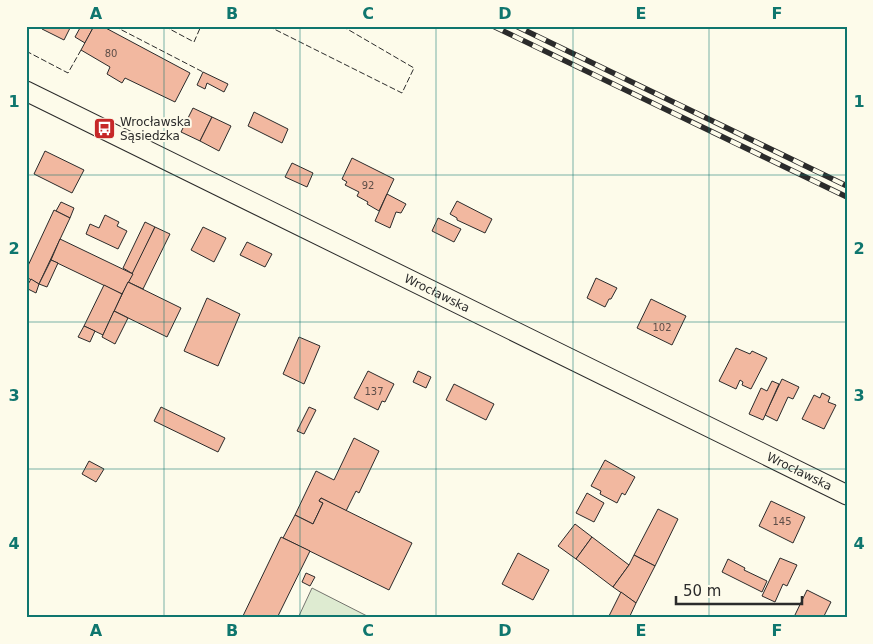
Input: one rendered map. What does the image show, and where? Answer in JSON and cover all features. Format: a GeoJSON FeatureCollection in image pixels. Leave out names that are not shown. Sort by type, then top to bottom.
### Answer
{"type":"FeatureCollection","features":[{"type":"Feature","properties":{"kind":"street","name":"Wrocławska"},"geometry":{"type":"LineString","coordinates":[[26,91],[847,495]]}},
{"type":"Feature","properties":{"kind":"green space"},"geometry":{"type":"Polygon","coordinates":[[[312,588],[371,618],[298,618],[312,588]]]}},
{"type":"Feature","properties":{"kind":"building"},"geometry":{"type":"Polygon","coordinates":[[[44,26],[71,26],[64,40],[42,29],[44,26]]]}},
{"type":"Feature","properties":{"kind":"building"},"geometry":{"type":"Polygon","coordinates":[[[81,26],[94,26],[85,43],[75,37],[81,26]]]}},
{"type":"Feature","properties":{"kind":"building"},"geometry":{"type":"Polygon","coordinates":[[[94,26],[102,26],[190,73],[175,102],[125,78],[122,83],[107,74],[110,67],[81,50],[94,26]]]}},
{"type":"Feature","properties":{"kind":"building"},"geometry":{"type":"Polygon","coordinates":[[[203,72],[228,84],[224,92],[207,83],[205,89],[197,85],[203,72]]]}},
{"type":"Feature","properties":{"kind":"building"},"geometry":{"type":"Polygon","coordinates":[[[193,108],[212,117],[200,141],[181,132],[193,108]]]}},
{"type":"Feature","properties":{"kind":"building"},"geometry":{"type":"Polygon","coordinates":[[[254,112],[288,129],[282,143],[248,126],[254,112]]]}},
{"type":"Feature","properties":{"kind":"building"},"geometry":{"type":"Polygon","coordinates":[[[212,117],[231,126],[219,151],[200,141],[212,117]]]}},
{"type":"Feature","properties":{"kind":"building"},"geometry":{"type":"Polygon","coordinates":[[[45,151],[84,170],[72,193],[34,174],[45,151]]]}},
{"type":"Feature","properties":{"kind":"building"},"geometry":{"type":"Polygon","coordinates":[[[352,158],[394,179],[379,211],[357,196],[359,192],[345,185],[347,182],[342,179],[352,158]]]}},
{"type":"Feature","properties":{"kind":"building"},"geometry":{"type":"Polygon","coordinates":[[[292,163],[313,173],[307,187],[285,177],[292,163]]]}},
{"type":"Feature","properties":{"kind":"building"},"geometry":{"type":"Polygon","coordinates":[[[387,194],[406,204],[401,213],[396,212],[390,228],[375,221],[387,194]]]}},
{"type":"Feature","properties":{"kind":"building"},"geometry":{"type":"Polygon","coordinates":[[[457,201],[492,219],[485,233],[457,220],[457,218],[450,214],[457,201]]]}},
{"type":"Feature","properties":{"kind":"building"},"geometry":{"type":"Polygon","coordinates":[[[61,202],[74,208],[70,218],[56,211],[61,202]]]}},
{"type":"Feature","properties":{"kind":"building"},"geometry":{"type":"Polygon","coordinates":[[[54,210],[70,218],[39,284],[26,277],[26,270],[54,210]]]}},
{"type":"Feature","properties":{"kind":"building"},"geometry":{"type":"Polygon","coordinates":[[[105,215],[119,222],[117,226],[127,231],[118,249],[86,234],[90,224],[99,228],[105,215]]]}},
{"type":"Feature","properties":{"kind":"building"},"geometry":{"type":"Polygon","coordinates":[[[438,218],[461,229],[454,242],[432,231],[438,218]]]}},
{"type":"Feature","properties":{"kind":"building"},"geometry":{"type":"Polygon","coordinates":[[[145,222],[155,227],[133,274],[123,268],[145,222]]]}},
{"type":"Feature","properties":{"kind":"building"},"geometry":{"type":"Polygon","coordinates":[[[155,227],[170,234],[143,289],[128,282],[155,227]]]}},
{"type":"Feature","properties":{"kind":"building"},"geometry":{"type":"Polygon","coordinates":[[[203,227],[226,238],[214,262],[191,250],[203,227]]]}},
{"type":"Feature","properties":{"kind":"building"},"geometry":{"type":"Polygon","coordinates":[[[60,239],[133,274],[122,294],[51,260],[60,239]]]}},
{"type":"Feature","properties":{"kind":"building"},"geometry":{"type":"Polygon","coordinates":[[[247,242],[272,254],[265,267],[240,255],[247,242]]]}},
{"type":"Feature","properties":{"kind":"building"},"geometry":{"type":"Polygon","coordinates":[[[51,260],[58,263],[47,287],[39,284],[51,260]]]}},
{"type":"Feature","properties":{"kind":"building"},"geometry":{"type":"Polygon","coordinates":[[[596,278],[617,288],[605,307],[587,298],[596,278]]]}},
{"type":"Feature","properties":{"kind":"building"},"geometry":{"type":"Polygon","coordinates":[[[31,279],[39,284],[36,293],[26,288],[31,279]]]}},
{"type":"Feature","properties":{"kind":"building"},"geometry":{"type":"Polygon","coordinates":[[[128,282],[181,308],[167,337],[114,311],[128,282]]]}},
{"type":"Feature","properties":{"kind":"building"},"geometry":{"type":"Polygon","coordinates":[[[104,285],[122,294],[103,335],[84,326],[104,285]]]}},
{"type":"Feature","properties":{"kind":"building"},"geometry":{"type":"Polygon","coordinates":[[[207,298],[240,314],[218,366],[184,351],[207,298]]]}},
{"type":"Feature","properties":{"kind":"building"},"geometry":{"type":"Polygon","coordinates":[[[651,299],[686,316],[672,345],[637,328],[651,299]]]}},
{"type":"Feature","properties":{"kind":"building"},"geometry":{"type":"Polygon","coordinates":[[[114,311],[128,318],[115,344],[102,337],[114,311]]]}},
{"type":"Feature","properties":{"kind":"building"},"geometry":{"type":"Polygon","coordinates":[[[84,326],[95,331],[90,342],[78,337],[84,326]]]}},
{"type":"Feature","properties":{"kind":"building"},"geometry":{"type":"Polygon","coordinates":[[[299,337],[320,346],[304,384],[283,374],[299,337]]]}},
{"type":"Feature","properties":{"kind":"building"},"geometry":{"type":"Polygon","coordinates":[[[736,348],[750,354],[752,351],[767,358],[751,389],[742,385],[743,382],[740,380],[736,389],[719,381],[736,348]]]}},
{"type":"Feature","properties":{"kind":"building"},"geometry":{"type":"Polygon","coordinates":[[[368,371],[394,384],[385,402],[382,401],[378,410],[354,398],[368,371]]]}},
{"type":"Feature","properties":{"kind":"building"},"geometry":{"type":"Polygon","coordinates":[[[418,371],[431,377],[426,388],[413,382],[418,371]]]}},
{"type":"Feature","properties":{"kind":"building"},"geometry":{"type":"Polygon","coordinates":[[[782,379],[799,387],[793,399],[788,397],[777,421],[765,415],[782,379]]]}},
{"type":"Feature","properties":{"kind":"building"},"geometry":{"type":"Polygon","coordinates":[[[772,381],[779,384],[763,420],[749,414],[761,388],[767,391],[772,381]]]}},
{"type":"Feature","properties":{"kind":"building"},"geometry":{"type":"Polygon","coordinates":[[[454,384],[494,404],[486,420],[446,400],[454,384]]]}},
{"type":"Feature","properties":{"kind":"building"},"geometry":{"type":"Polygon","coordinates":[[[822,393],[830,397],[828,402],[836,405],[824,429],[802,419],[814,395],[820,398],[822,393]]]}},
{"type":"Feature","properties":{"kind":"building"},"geometry":{"type":"Polygon","coordinates":[[[161,407],[225,438],[218,452],[154,421],[161,407]]]}},
{"type":"Feature","properties":{"kind":"building"},"geometry":{"type":"Polygon","coordinates":[[[309,407],[316,410],[304,434],[297,431],[309,407]]]}},
{"type":"Feature","properties":{"kind":"building"},"geometry":{"type":"Polygon","coordinates":[[[354,438],[379,451],[359,493],[356,491],[346,511],[321,498],[319,501],[323,503],[313,524],[295,515],[316,471],[334,480],[354,438]]]}},
{"type":"Feature","properties":{"kind":"building"},"geometry":{"type":"Polygon","coordinates":[[[605,460],[635,477],[625,495],[622,493],[617,503],[600,494],[601,491],[591,486],[605,460]]]}},
{"type":"Feature","properties":{"kind":"building"},"geometry":{"type":"Polygon","coordinates":[[[89,461],[104,469],[96,482],[82,474],[89,461]]]}},
{"type":"Feature","properties":{"kind":"building"},"geometry":{"type":"Polygon","coordinates":[[[587,493],[604,503],[594,522],[576,513],[587,493]]]}},
{"type":"Feature","properties":{"kind":"building"},"geometry":{"type":"Polygon","coordinates":[[[321,498],[412,543],[389,590],[283,538],[295,515],[313,524],[323,503],[319,501],[321,498]]]}},
{"type":"Feature","properties":{"kind":"building"},"geometry":{"type":"Polygon","coordinates":[[[771,501],[805,517],[793,543],[759,526],[771,501]]]}},
{"type":"Feature","properties":{"kind":"building"},"geometry":{"type":"Polygon","coordinates":[[[658,509],[678,519],[655,566],[634,555],[658,509]]]}},
{"type":"Feature","properties":{"kind":"building"},"geometry":{"type":"Polygon","coordinates":[[[575,524],[592,537],[576,559],[558,546],[575,524]]]}},
{"type":"Feature","properties":{"kind":"building"},"geometry":{"type":"Polygon","coordinates":[[[281,537],[310,551],[277,618],[242,618],[281,537]]]}},
{"type":"Feature","properties":{"kind":"building"},"geometry":{"type":"Polygon","coordinates":[[[592,537],[629,565],[613,587],[576,559],[592,537]]]}},
{"type":"Feature","properties":{"kind":"building"},"geometry":{"type":"Polygon","coordinates":[[[518,553],[549,570],[533,600],[502,584],[518,553]]]}},
{"type":"Feature","properties":{"kind":"building"},"geometry":{"type":"Polygon","coordinates":[[[634,555],[655,566],[636,603],[613,587],[634,555]]]}},
{"type":"Feature","properties":{"kind":"building"},"geometry":{"type":"Polygon","coordinates":[[[780,558],[797,565],[787,586],[783,584],[775,602],[762,596],[780,558]]]}},
{"type":"Feature","properties":{"kind":"building"},"geometry":{"type":"Polygon","coordinates":[[[728,559],[745,568],[744,570],[767,581],[762,592],[722,572],[728,559]]]}},
{"type":"Feature","properties":{"kind":"building"},"geometry":{"type":"Polygon","coordinates":[[[306,573],[315,577],[310,586],[302,582],[306,573]]]}},
{"type":"Feature","properties":{"kind":"building"},"geometry":{"type":"Polygon","coordinates":[[[807,590],[831,602],[823,618],[794,617],[807,590]]]}},
{"type":"Feature","properties":{"kind":"building"},"geometry":{"type":"Polygon","coordinates":[[[621,592],[636,603],[629,618],[608,618],[621,592]]]}},
{"type":"Feature","properties":{"kind":"railway"},"geometry":{"type":"LineString","coordinates":[[493,26],[847,197]]}},
{"type":"Feature","properties":{"kind":"railway"},"geometry":{"type":"LineString","coordinates":[[516,26],[847,186]]}},
{"type":"Feature","properties":{"kind":"fence"},"geometry":{"type":"LineString","coordinates":[[114,26],[203,72]]}},
{"type":"Feature","properties":{"kind":"fence"},"geometry":{"type":"LineString","coordinates":[[164,26],[194,42],[201,26]]}},
{"type":"Feature","properties":{"kind":"fence"},"geometry":{"type":"LineString","coordinates":[[268,26],[402,93],[414,68],[342,26]]}},
{"type":"Feature","properties":{"kind":"fence"},"geometry":{"type":"LineString","coordinates":[[26,51],[68,73],[81,50]]}},
{"type":"Feature","properties":{"kind":"place","name":"Wrocławska Sąsiedzka"},"geometry":{"type":"Point","coordinates":[104,129]}}]}
